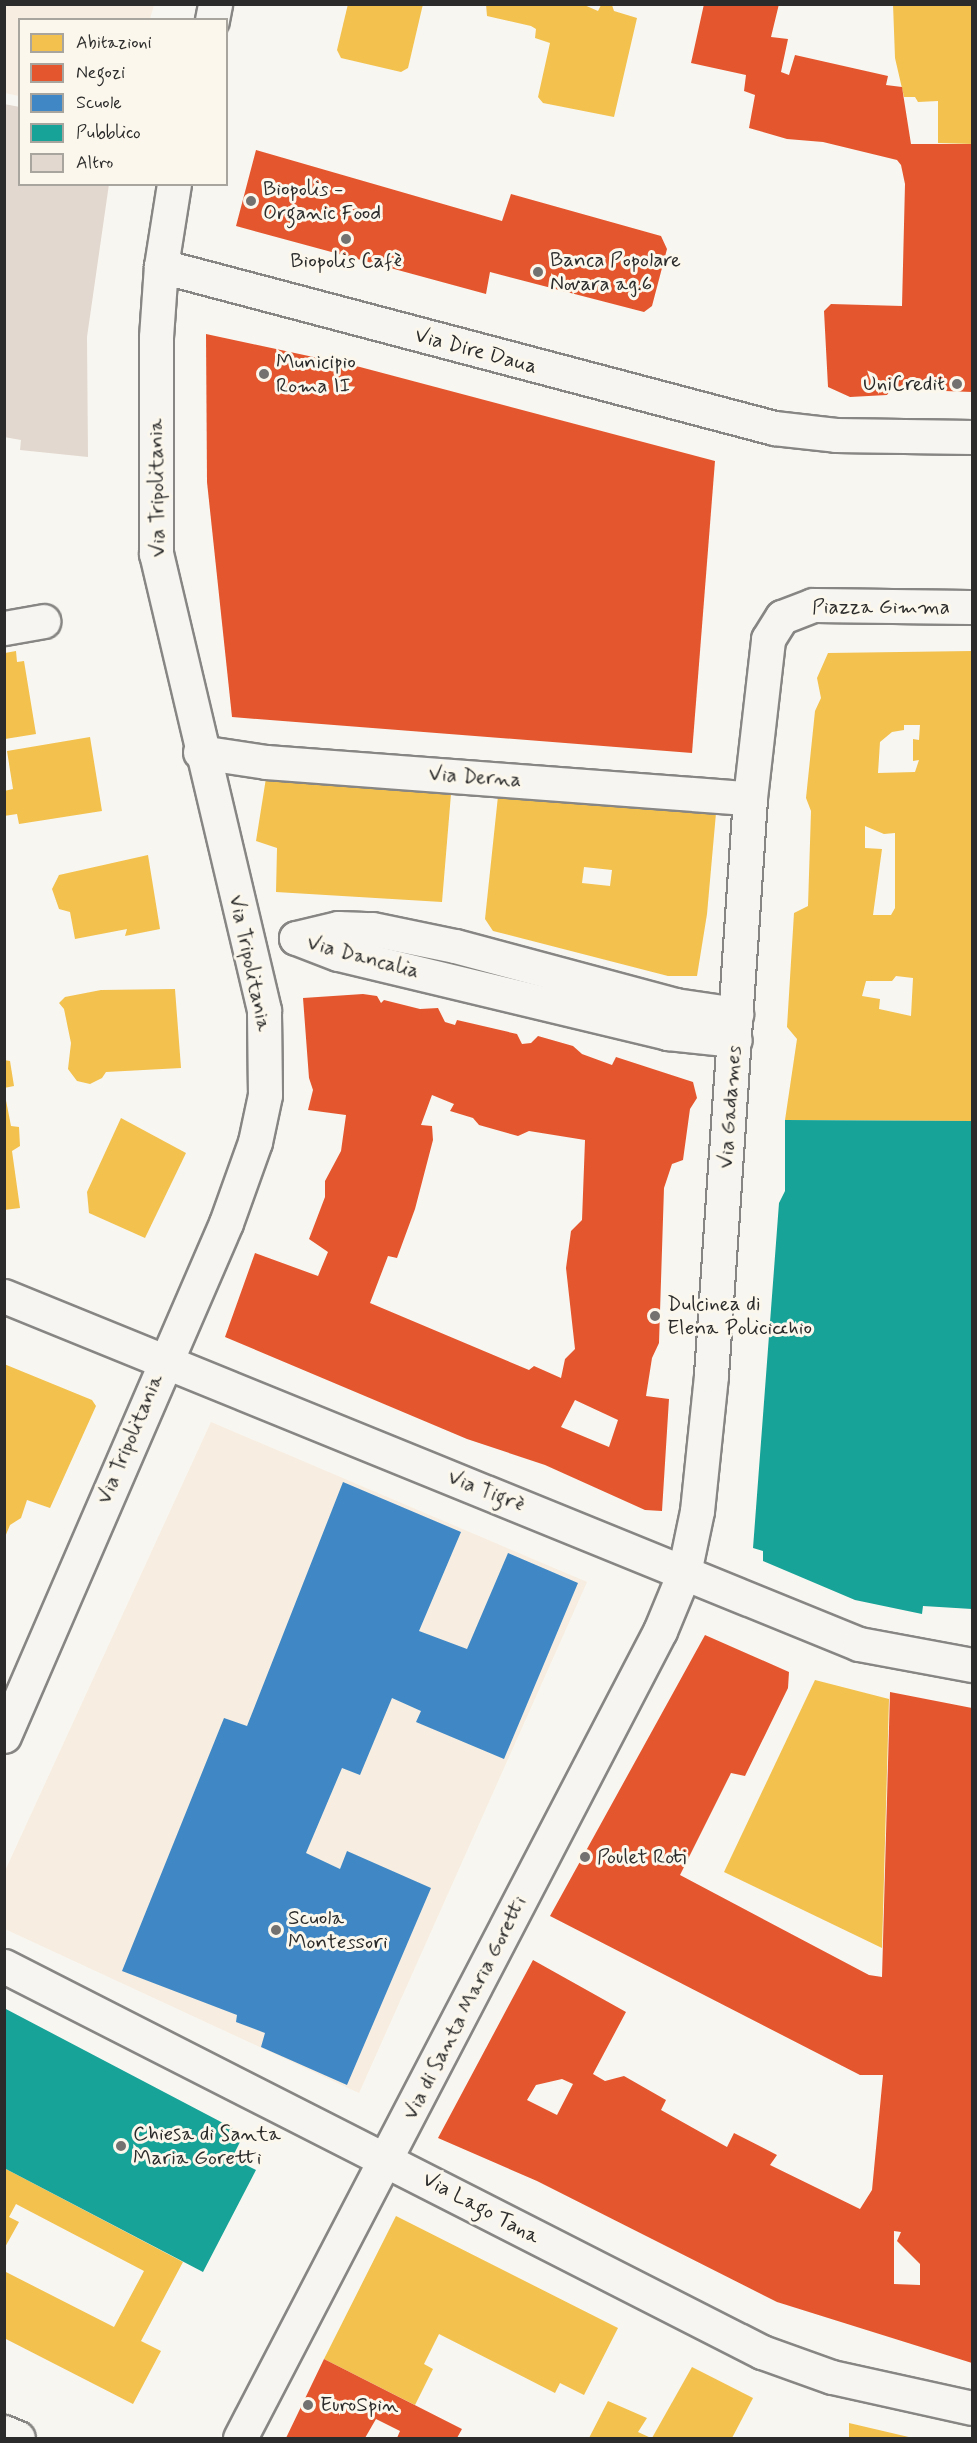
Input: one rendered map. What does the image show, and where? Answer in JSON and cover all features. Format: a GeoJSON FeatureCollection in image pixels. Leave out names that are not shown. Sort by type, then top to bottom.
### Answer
{"type":"FeatureCollection","features":[{"type":"Feature","properties":{"kind":"street","name":"Via Tripolitania"},"geometry":{"type":"LineString","coordinates":[[4,1736],[229,1213],[255,1142],[266,1085],[264,1010],[200,752],[156,554],[156,338],[161,266],[174,186]]}},
{"type":"Feature","properties":{"kind":"street","name":"Via Dire Daua"},"geometry":{"type":"LineString","coordinates":[[161,266],[792,432],[972,437]]}},
{"type":"Feature","properties":{"kind":"street","name":"Piazza Gimma"},"geometry":{"type":"LineString","coordinates":[[768,639],[782,617],[813,605],[972,607]]}},
{"type":"Feature","properties":{"kind":"street"},"geometry":{"type":"LineString","coordinates":[[4,628],[43,621]]}},
{"type":"Feature","properties":{"kind":"street","name":"Via Gadames"},"geometry":{"type":"LineString","coordinates":[[684,1573],[697,1511],[711,1375],[750,798],[768,639]]}},
{"type":"Feature","properties":{"kind":"street","name":"Via Derna"},"geometry":{"type":"LineString","coordinates":[[200,752],[266,762],[750,798]]}},
{"type":"Feature","properties":{"kind":"street","name":"Via Dancalia"},"geometry":{"type":"LineString","coordinates":[[672,1019],[455,946],[372,929],[338,928],[296,938],[338,954],[672,1019],[735,1027]]}},
{"type":"Feature","properties":{"kind":"street","name":"Via Tigrè"},"geometry":{"type":"LineString","coordinates":[[4,1296],[859,1644],[972,1665]]}},
{"type":"Feature","properties":{"kind":"street","name":"Via di Santa Maria Goretti"},"geometry":{"type":"LineString","coordinates":[[240,2439],[660,1631],[684,1573]]}},
{"type":"Feature","properties":{"kind":"street","name":"Via Lago Tana"},"geometry":{"type":"LineString","coordinates":[[4,1966],[387,2158],[762,2352],[832,2377],[972,2408]]}},
{"type":"Feature","properties":{"kind":"street"},"geometry":{"type":"LineString","coordinates":[[4,2432],[18,2439]]}},
{"type":"Feature","properties":{"kind":"shaded area"},"geometry":{"type":"Polygon","coordinates":[[[5,4],[154,4],[150,18],[18,18],[18,96],[5,93],[5,4]]]}},
{"type":"Feature","properties":{"kind":"shaded area"},"geometry":{"type":"Polygon","coordinates":[[[211,1422],[587,1582],[359,2093],[5,1929],[5,1871],[211,1422]]]}},
{"type":"Feature","properties":{"kind":"building: Abitazioni"},"geometry":{"type":"Polygon","coordinates":[[[348,4],[423,4],[408,68],[401,72],[341,58],[337,50],[348,4]]]}},
{"type":"Feature","properties":{"kind":"building: Abitazioni"},"geometry":{"type":"Polygon","coordinates":[[[486,4],[582,4],[598,11],[601,5],[612,5],[614,11],[637,18],[614,117],[543,103],[538,97],[550,43],[535,38],[536,29],[531,26],[487,16],[486,4]]]}},
{"type":"Feature","properties":{"kind":"building: Abitazioni"},"geometry":{"type":"Polygon","coordinates":[[[893,4],[972,4],[972,144],[938,143],[938,101],[918,102],[915,97],[904,97],[895,58],[893,4]]]}},
{"type":"Feature","properties":{"kind":"building: Abitazioni"},"geometry":{"type":"Polygon","coordinates":[[[16,651],[17,662],[24,661],[36,734],[5,739],[5,653],[16,651]]]}},
{"type":"Feature","properties":{"kind":"building: Abitazioni"},"geometry":{"type":"Polygon","coordinates":[[[972,651],[972,1121],[785,1120],[797,1039],[787,1027],[794,913],[808,906],[811,811],[806,798],[815,711],[821,698],[817,678],[828,653],[972,651]],[[904,725],[904,730],[892,732],[880,742],[878,773],[915,772],[919,760],[913,761],[913,739],[919,740],[920,725],[904,725]],[[865,826],[865,848],[882,849],[873,915],[891,915],[895,908],[895,833],[884,834],[865,826]],[[896,976],[892,981],[866,981],[862,996],[880,999],[879,1009],[911,1016],[913,978],[896,976]]]}},
{"type":"Feature","properties":{"kind":"building: Abitazioni"},"geometry":{"type":"Polygon","coordinates":[[[90,737],[102,811],[19,824],[17,814],[4,816],[4,791],[13,789],[7,751],[90,737]]]}},
{"type":"Feature","properties":{"kind":"building: Abitazioni"},"geometry":{"type":"Polygon","coordinates":[[[266,778],[447,789],[451,794],[442,902],[276,892],[277,848],[256,841],[266,778]]]}},
{"type":"Feature","properties":{"kind":"building: Abitazioni"},"geometry":{"type":"Polygon","coordinates":[[[498,796],[716,813],[707,914],[697,976],[668,976],[493,931],[485,919],[498,796]],[[584,867],[582,883],[610,886],[612,870],[584,867]]]}},
{"type":"Feature","properties":{"kind":"building: Abitazioni"},"geometry":{"type":"Polygon","coordinates":[[[148,855],[160,929],[125,936],[127,929],[75,939],[70,912],[59,909],[52,889],[59,875],[148,855]]]}},
{"type":"Feature","properties":{"kind":"building: Abitazioni"},"geometry":{"type":"Polygon","coordinates":[[[175,989],[181,1068],[106,1072],[102,1078],[90,1084],[77,1081],[68,1069],[71,1043],[64,1009],[59,1003],[65,997],[101,990],[175,989]]]}},
{"type":"Feature","properties":{"kind":"building: Abitazioni"},"geometry":{"type":"Polygon","coordinates":[[[4,1060],[10,1061],[14,1086],[4,1088],[4,1060]]]}},
{"type":"Feature","properties":{"kind":"building: Abitazioni"},"geometry":{"type":"Polygon","coordinates":[[[4,1090],[11,1126],[19,1127],[20,1146],[12,1151],[20,1208],[4,1210],[4,1090]]]}},
{"type":"Feature","properties":{"kind":"building: Abitazioni"},"geometry":{"type":"Polygon","coordinates":[[[121,1118],[186,1153],[145,1238],[89,1213],[87,1192],[121,1118]]]}},
{"type":"Feature","properties":{"kind":"building: Abitazioni"},"geometry":{"type":"Polygon","coordinates":[[[4,1364],[92,1400],[96,1406],[50,1508],[27,1500],[21,1518],[10,1525],[5,1537],[4,1364]]]}},
{"type":"Feature","properties":{"kind":"building: Abitazioni"},"geometry":{"type":"Polygon","coordinates":[[[815,1680],[889,1699],[882,1948],[724,1872],[815,1680]]]}},
{"type":"Feature","properties":{"kind":"building: Abitazioni"},"geometry":{"type":"Polygon","coordinates":[[[4,2168],[183,2262],[141,2341],[161,2351],[133,2404],[4,2338],[4,2271],[114,2327],[144,2271],[16,2204],[9,2217],[19,2222],[4,2249],[4,2168]]]}},
{"type":"Feature","properties":{"kind":"building: Abitazioni"},"geometry":{"type":"Polygon","coordinates":[[[396,2216],[618,2328],[584,2395],[560,2383],[555,2393],[439,2334],[424,2364],[433,2369],[415,2405],[324,2359],[396,2216]]]}},
{"type":"Feature","properties":{"kind":"building: Abitazioni"},"geometry":{"type":"Polygon","coordinates":[[[692,2367],[753,2398],[732,2438],[652,2438],[692,2367]]]}},
{"type":"Feature","properties":{"kind":"building: Abitazioni"},"geometry":{"type":"Polygon","coordinates":[[[608,2401],[647,2418],[638,2432],[651,2438],[589,2438],[608,2401]]]}},
{"type":"Feature","properties":{"kind":"building: Abitazioni"},"geometry":{"type":"Polygon","coordinates":[[[849,2423],[913,2438],[849,2438],[849,2423]]]}},
{"type":"Feature","properties":{"kind":"building: Negozi"},"geometry":{"type":"Polygon","coordinates":[[[704,4],[779,4],[771,37],[788,39],[781,72],[789,75],[795,55],[888,76],[886,85],[902,87],[911,144],[972,144],[972,392],[891,389],[887,395],[850,397],[828,387],[824,311],[831,304],[902,306],[905,184],[901,165],[897,160],[823,142],[787,139],[749,128],[755,95],[744,91],[746,75],[691,63],[704,4]]]}},
{"type":"Feature","properties":{"kind":"building: Negozi"},"geometry":{"type":"Polygon","coordinates":[[[256,150],[502,221],[511,194],[661,236],[667,249],[652,306],[644,312],[490,272],[486,294],[236,226],[256,150]]]}},
{"type":"Feature","properties":{"kind":"building: Negozi"},"geometry":{"type":"Polygon","coordinates":[[[206,334],[360,367],[715,461],[692,753],[232,717],[207,482],[206,334]]]}},
{"type":"Feature","properties":{"kind":"building: Negozi"},"geometry":{"type":"Polygon","coordinates":[[[363,994],[377,996],[381,1003],[384,1000],[420,1009],[438,1008],[445,1022],[455,1025],[457,1020],[517,1034],[522,1044],[531,1043],[538,1036],[573,1046],[582,1054],[612,1065],[616,1057],[693,1082],[697,1098],[690,1109],[683,1160],[672,1164],[664,1188],[659,1343],[652,1358],[646,1396],[669,1399],[662,1511],[645,1510],[545,1465],[467,1439],[225,1337],[255,1253],[318,1276],[328,1252],[309,1239],[325,1197],[325,1181],[341,1151],[346,1115],[308,1110],[313,1090],[309,1078],[303,998],[363,994]],[[432,1095],[421,1125],[432,1126],[433,1140],[415,1209],[397,1258],[388,1256],[370,1303],[529,1370],[534,1366],[561,1378],[565,1359],[575,1349],[566,1268],[571,1231],[582,1220],[585,1140],[529,1131],[518,1136],[479,1125],[473,1118],[450,1111],[454,1104],[432,1095]],[[575,1400],[561,1427],[609,1447],[618,1420],[575,1400]]]}},
{"type":"Feature","properties":{"kind":"building: Negozi"},"geometry":{"type":"Polygon","coordinates":[[[705,1635],[789,1672],[788,1688],[745,1776],[731,1773],[680,1875],[869,1975],[882,1977],[890,1692],[972,1708],[972,2363],[777,2302],[537,2181],[438,2138],[533,1960],[626,2012],[593,2074],[605,2081],[624,2076],[666,2100],[661,2110],[727,2147],[734,2133],[777,2155],[770,2165],[860,2209],[872,2190],[883,2075],[860,2075],[550,1916],[705,1635]],[[562,2079],[536,2085],[527,2100],[557,2115],[573,2084],[562,2079]],[[894,2231],[894,2284],[920,2285],[920,2264],[897,2241],[901,2232],[894,2231]]]}},
{"type":"Feature","properties":{"kind":"building: Negozi"},"geometry":{"type":"Polygon","coordinates":[[[324,2359],[462,2429],[457,2438],[397,2438],[400,2431],[376,2419],[365,2438],[286,2438],[324,2359]]]}},
{"type":"Feature","properties":{"kind":"building: Scuole"},"geometry":{"type":"Polygon","coordinates":[[[343,1482],[461,1532],[419,1631],[467,1649],[508,1553],[578,1583],[504,1759],[416,1722],[421,1711],[392,1698],[360,1775],[342,1768],[306,1853],[340,1869],[347,1851],[431,1888],[347,2085],[261,2047],[265,2033],[236,2022],[237,2015],[122,1971],[224,1718],[247,1726],[343,1482]]]}},
{"type":"Feature","properties":{"kind":"building: Pubblico"},"geometry":{"type":"Polygon","coordinates":[[[785,1120],[972,1121],[972,1609],[923,1606],[922,1614],[855,1600],[763,1561],[763,1551],[753,1548],[779,1203],[785,1191],[785,1120]]]}},
{"type":"Feature","properties":{"kind":"building: Pubblico","name":"Chiesa di Santa Maria Goretti"},"geometry":{"type":"Polygon","coordinates":[[[4,2008],[244,2134],[232,2158],[256,2170],[203,2272],[4,2168],[4,2008]]]}},
{"type":"Feature","properties":{"kind":"building: Altro"},"geometry":{"type":"Polygon","coordinates":[[[4,104],[18,107],[18,186],[109,186],[87,337],[88,457],[20,450],[21,440],[4,437],[4,104]]]}},
{"type":"Feature","properties":{"kind":"place","name":"Biopolis - Organic Food"},"geometry":{"type":"Point","coordinates":[251,201]}},
{"type":"Feature","properties":{"kind":"place","name":"Biopolis Cafè"},"geometry":{"type":"Point","coordinates":[346,239]}},
{"type":"Feature","properties":{"kind":"place","name":"Banca Popolare Novara ag.6"},"geometry":{"type":"Point","coordinates":[538,272]}},
{"type":"Feature","properties":{"kind":"place","name":"Municipio Roma II"},"geometry":{"type":"Point","coordinates":[264,374]}},
{"type":"Feature","properties":{"kind":"place","name":"UniCredit"},"geometry":{"type":"Point","coordinates":[957,384]}},
{"type":"Feature","properties":{"kind":"place","name":"Dulcinea di Elena Policicchio"},"geometry":{"type":"Point","coordinates":[655,1316]}},
{"type":"Feature","properties":{"kind":"place","name":"Poulet Roti"},"geometry":{"type":"Point","coordinates":[585,1857]}},
{"type":"Feature","properties":{"kind":"place","name":"Scuola Montessori"},"geometry":{"type":"Point","coordinates":[276,1930]}},
{"type":"Feature","properties":{"kind":"place","name":"Chiesa di Santa Maria Goretti"},"geometry":{"type":"Point","coordinates":[121,2146]}},
{"type":"Feature","properties":{"kind":"place","name":"EuroSpin"},"geometry":{"type":"Point","coordinates":[308,2405]}}]}
